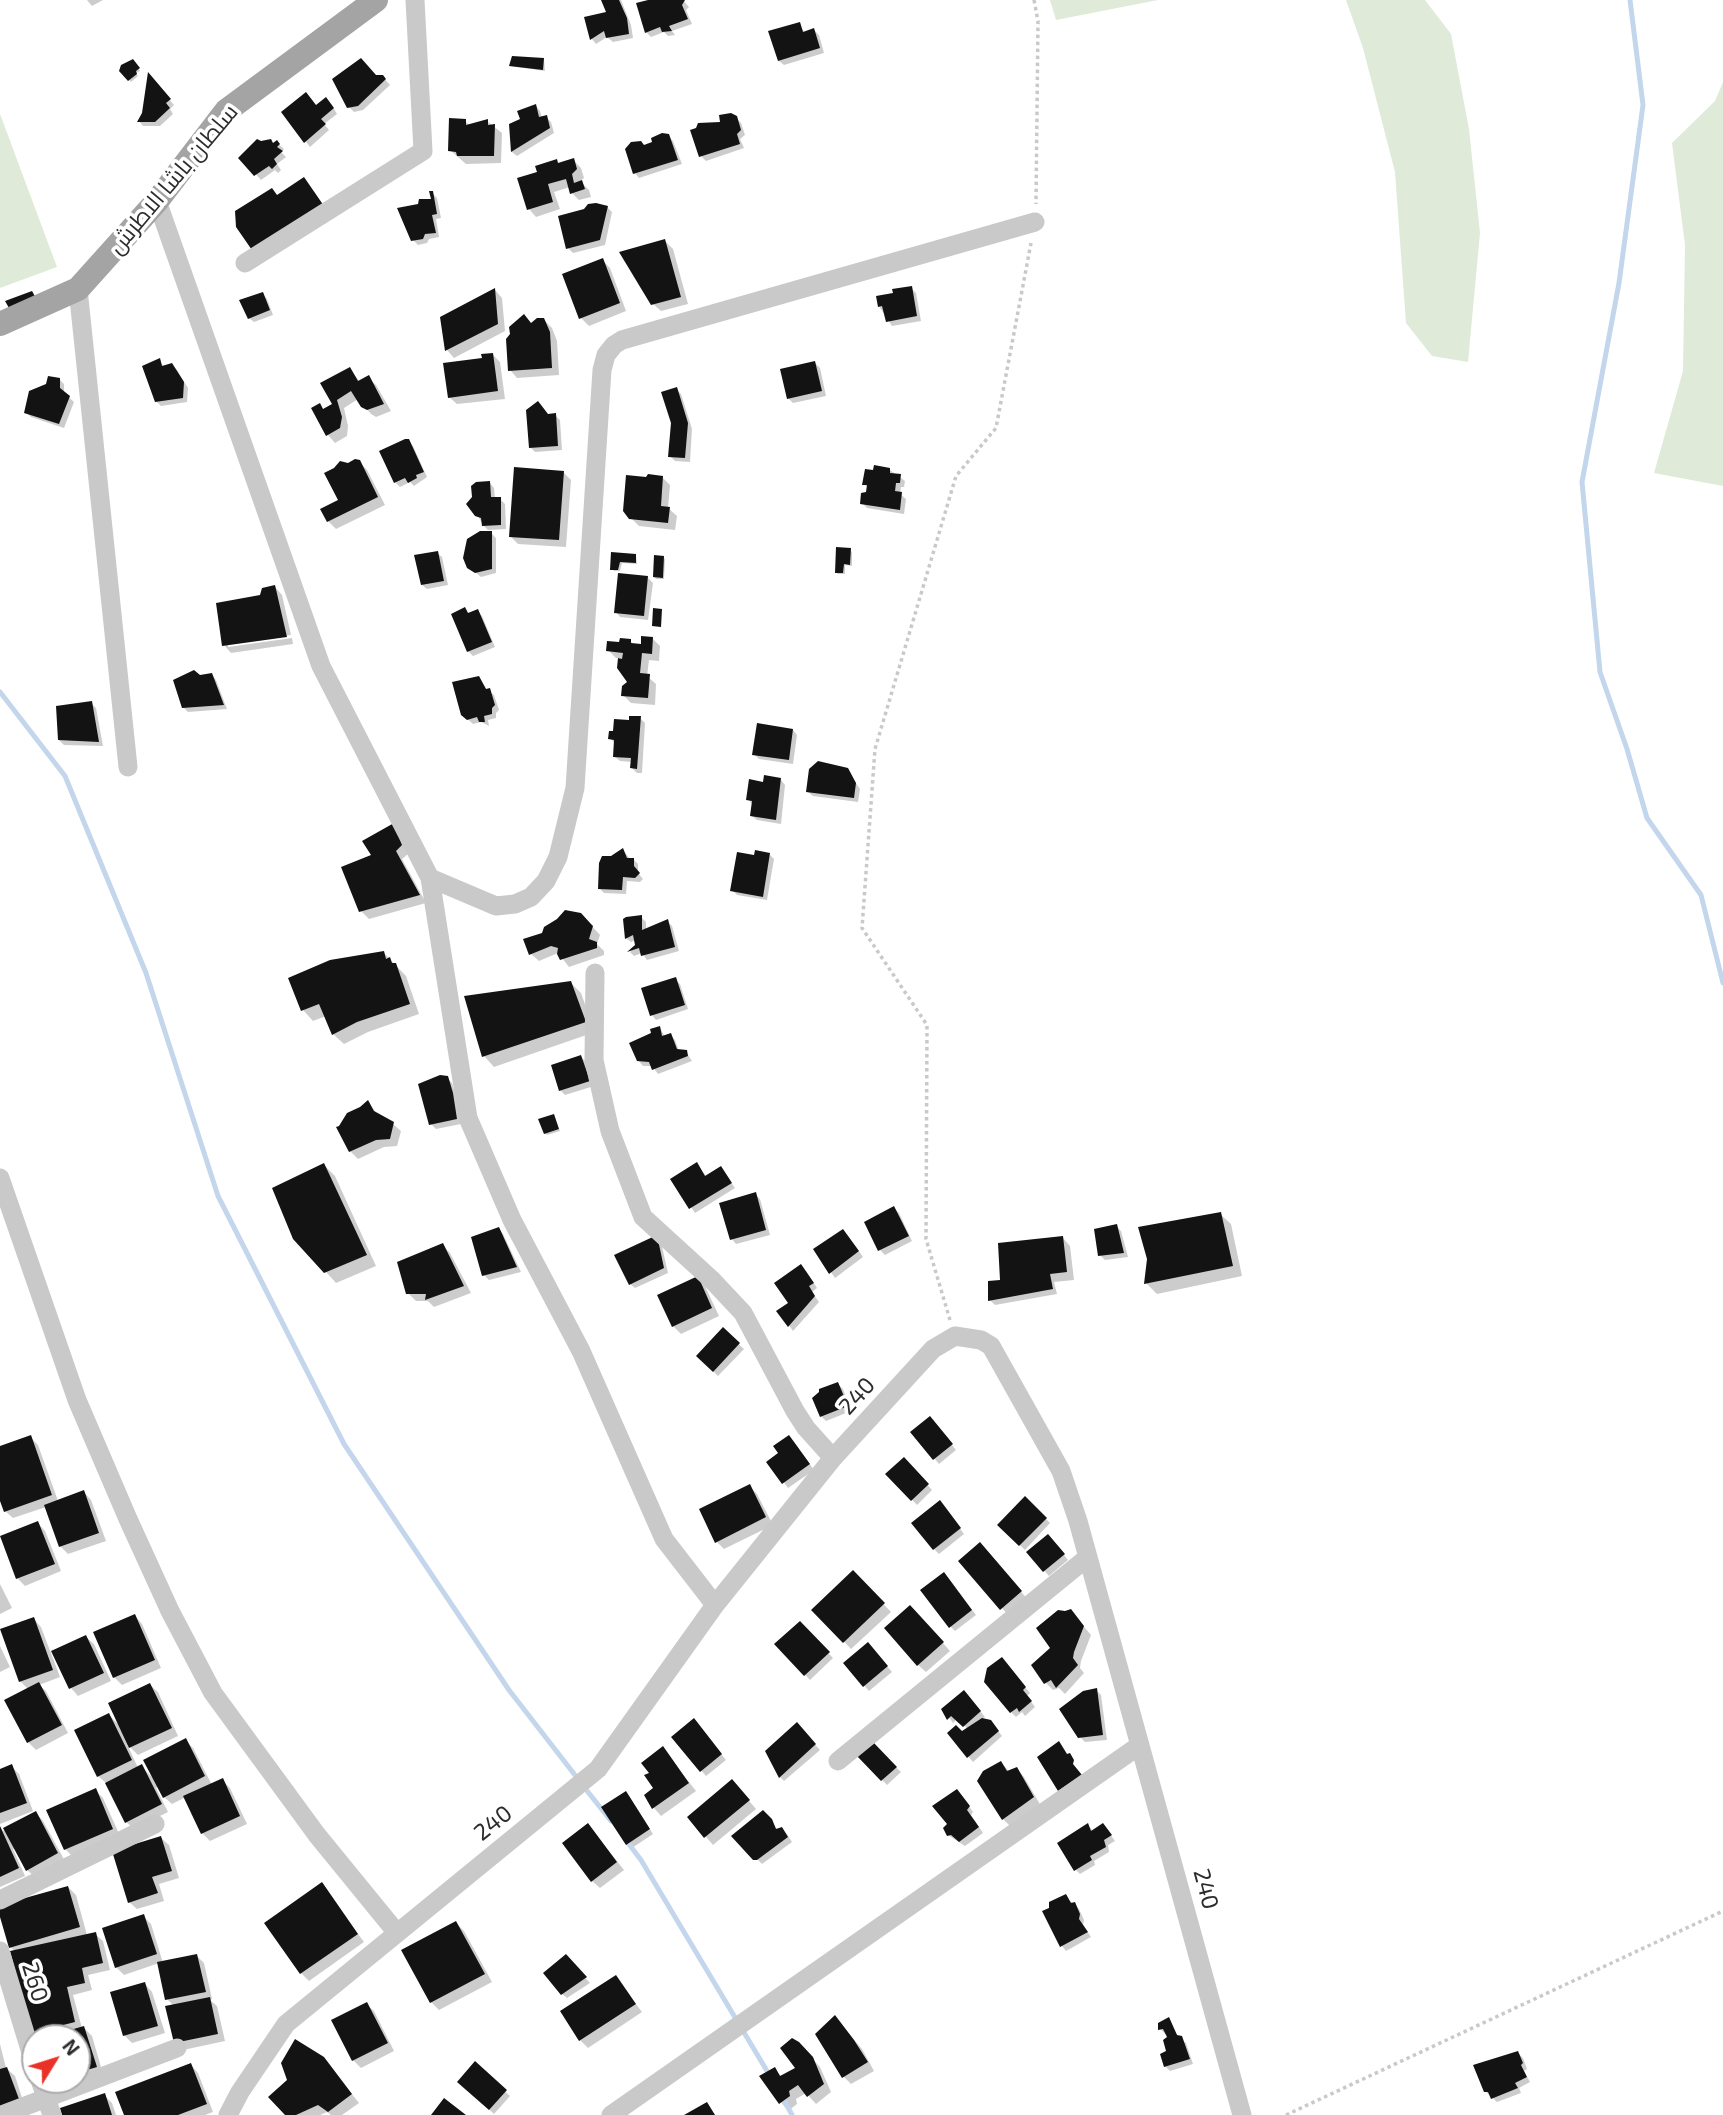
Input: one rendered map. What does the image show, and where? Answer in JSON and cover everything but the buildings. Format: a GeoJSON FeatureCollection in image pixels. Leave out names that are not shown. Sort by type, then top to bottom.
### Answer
{"type":"FeatureCollection","features":[{"type":"Feature","properties":{"kind":"main road","name":"سلطان باشا الاطرش"},"geometry":{"type":"LineString","coordinates":[[0,324],[78,289],[157,201],[226,111],[376,0]]}},
{"type":"Feature","properties":{"kind":"street"},"geometry":{"type":"LineString","coordinates":[[245,263],[423,151],[415,0]]}},
{"type":"Feature","properties":{"kind":"street"},"geometry":{"type":"LineString","coordinates":[[157,201],[321,666],[430,878],[468,1118],[512,1220],[581,1351],[664,1539],[715,1605]]}},
{"type":"Feature","properties":{"kind":"street"},"geometry":{"type":"LineString","coordinates":[[430,878],[474,899],[496,906],[515,904],[531,897],[547,881],[558,857],[575,788],[603,370],[606,355],[614,345],[622,340],[1035,222]]}},
{"type":"Feature","properties":{"kind":"street"},"geometry":{"type":"LineString","coordinates":[[78,289],[128,767]]}},
{"type":"Feature","properties":{"kind":"street"},"geometry":{"type":"LineString","coordinates":[[595,972],[594,1060],[610,1131],[643,1217],[712,1280],[743,1313],[795,1411],[833,1458]]}},
{"type":"Feature","properties":{"kind":"street"},"geometry":{"type":"LineString","coordinates":[[0,1178],[77,1400],[159,1588],[213,1693],[317,1835],[397,1933]]}},
{"type":"Feature","properties":{"kind":"street","name":"240"},"geometry":{"type":"LineString","coordinates":[[228,2115],[240,2092],[286,2024],[598,1769],[715,1605],[833,1458],[933,1349],[955,1336],[981,1340],[991,1346],[1061,1471],[1088,1557],[1242,2115]]}},
{"type":"Feature","properties":{"kind":"street"},"geometry":{"type":"LineString","coordinates":[[838,1761],[1088,1557]]}},
{"type":"Feature","properties":{"kind":"street"},"geometry":{"type":"LineString","coordinates":[[611,2115],[1140,1745]]}},
{"type":"Feature","properties":{"kind":"street"},"geometry":{"type":"LineString","coordinates":[[0,1900],[155,1824]]}},
{"type":"Feature","properties":{"kind":"street","name":"260"},"geometry":{"type":"LineString","coordinates":[[0,1951],[22,2024]]}},
{"type":"Feature","properties":{"kind":"street"},"geometry":{"type":"LineString","coordinates":[[2,2115],[177,2049]]}},
{"type":"Feature","properties":{"kind":"path"},"geometry":{"type":"LineString","coordinates":[[955,1336],[926,1240],[927,1026],[862,928],[875,749],[956,476],[996,428],[1035,222],[1038,21],[1034,0]]}},
{"type":"Feature","properties":{"kind":"path"},"geometry":{"type":"LineString","coordinates":[[1286,2115],[1723,1911]]}},
{"type":"Feature","properties":{"kind":"green space"},"geometry":{"type":"Polygon","coordinates":[[[1050,0],[1158,0],[1056,20],[1050,0]]]}},
{"type":"Feature","properties":{"kind":"green space"},"geometry":{"type":"Polygon","coordinates":[[[1346,0],[1425,0],[1451,34],[1469,129],[1480,233],[1468,362],[1432,356],[1406,323],[1395,172],[1363,48],[1346,0]]]}},
{"type":"Feature","properties":{"kind":"green space"},"geometry":{"type":"Polygon","coordinates":[[[1723,82],[1723,486],[1654,473],[1683,371],[1685,245],[1672,143],[1715,101],[1723,82]]]}},
{"type":"Feature","properties":{"kind":"green space"},"geometry":{"type":"Polygon","coordinates":[[[0,114],[57,267],[0,288],[0,114]]]}},
{"type":"Feature","properties":{"kind":"waterway"},"geometry":{"type":"LineString","coordinates":[[1630,0],[1643,105],[1619,283],[1582,482],[1600,672],[1627,749],[1647,818],[1701,895],[1723,983]]}},
{"type":"Feature","properties":{"kind":"waterway"},"geometry":{"type":"LineString","coordinates":[[0,692],[65,776],[146,973],[218,1196],[344,1444],[509,1690],[578,1779]]}},
{"type":"Feature","properties":{"kind":"waterway"},"geometry":{"type":"LineString","coordinates":[[584,1787],[611,1821]]}},
{"type":"Feature","properties":{"kind":"waterway"},"geometry":{"type":"LineString","coordinates":[[625,1839],[641,1860],[770,2076]]}},
{"type":"Feature","properties":{"kind":"waterway"},"geometry":{"type":"LineString","coordinates":[[782,2096],[792,2115]]}}]}
